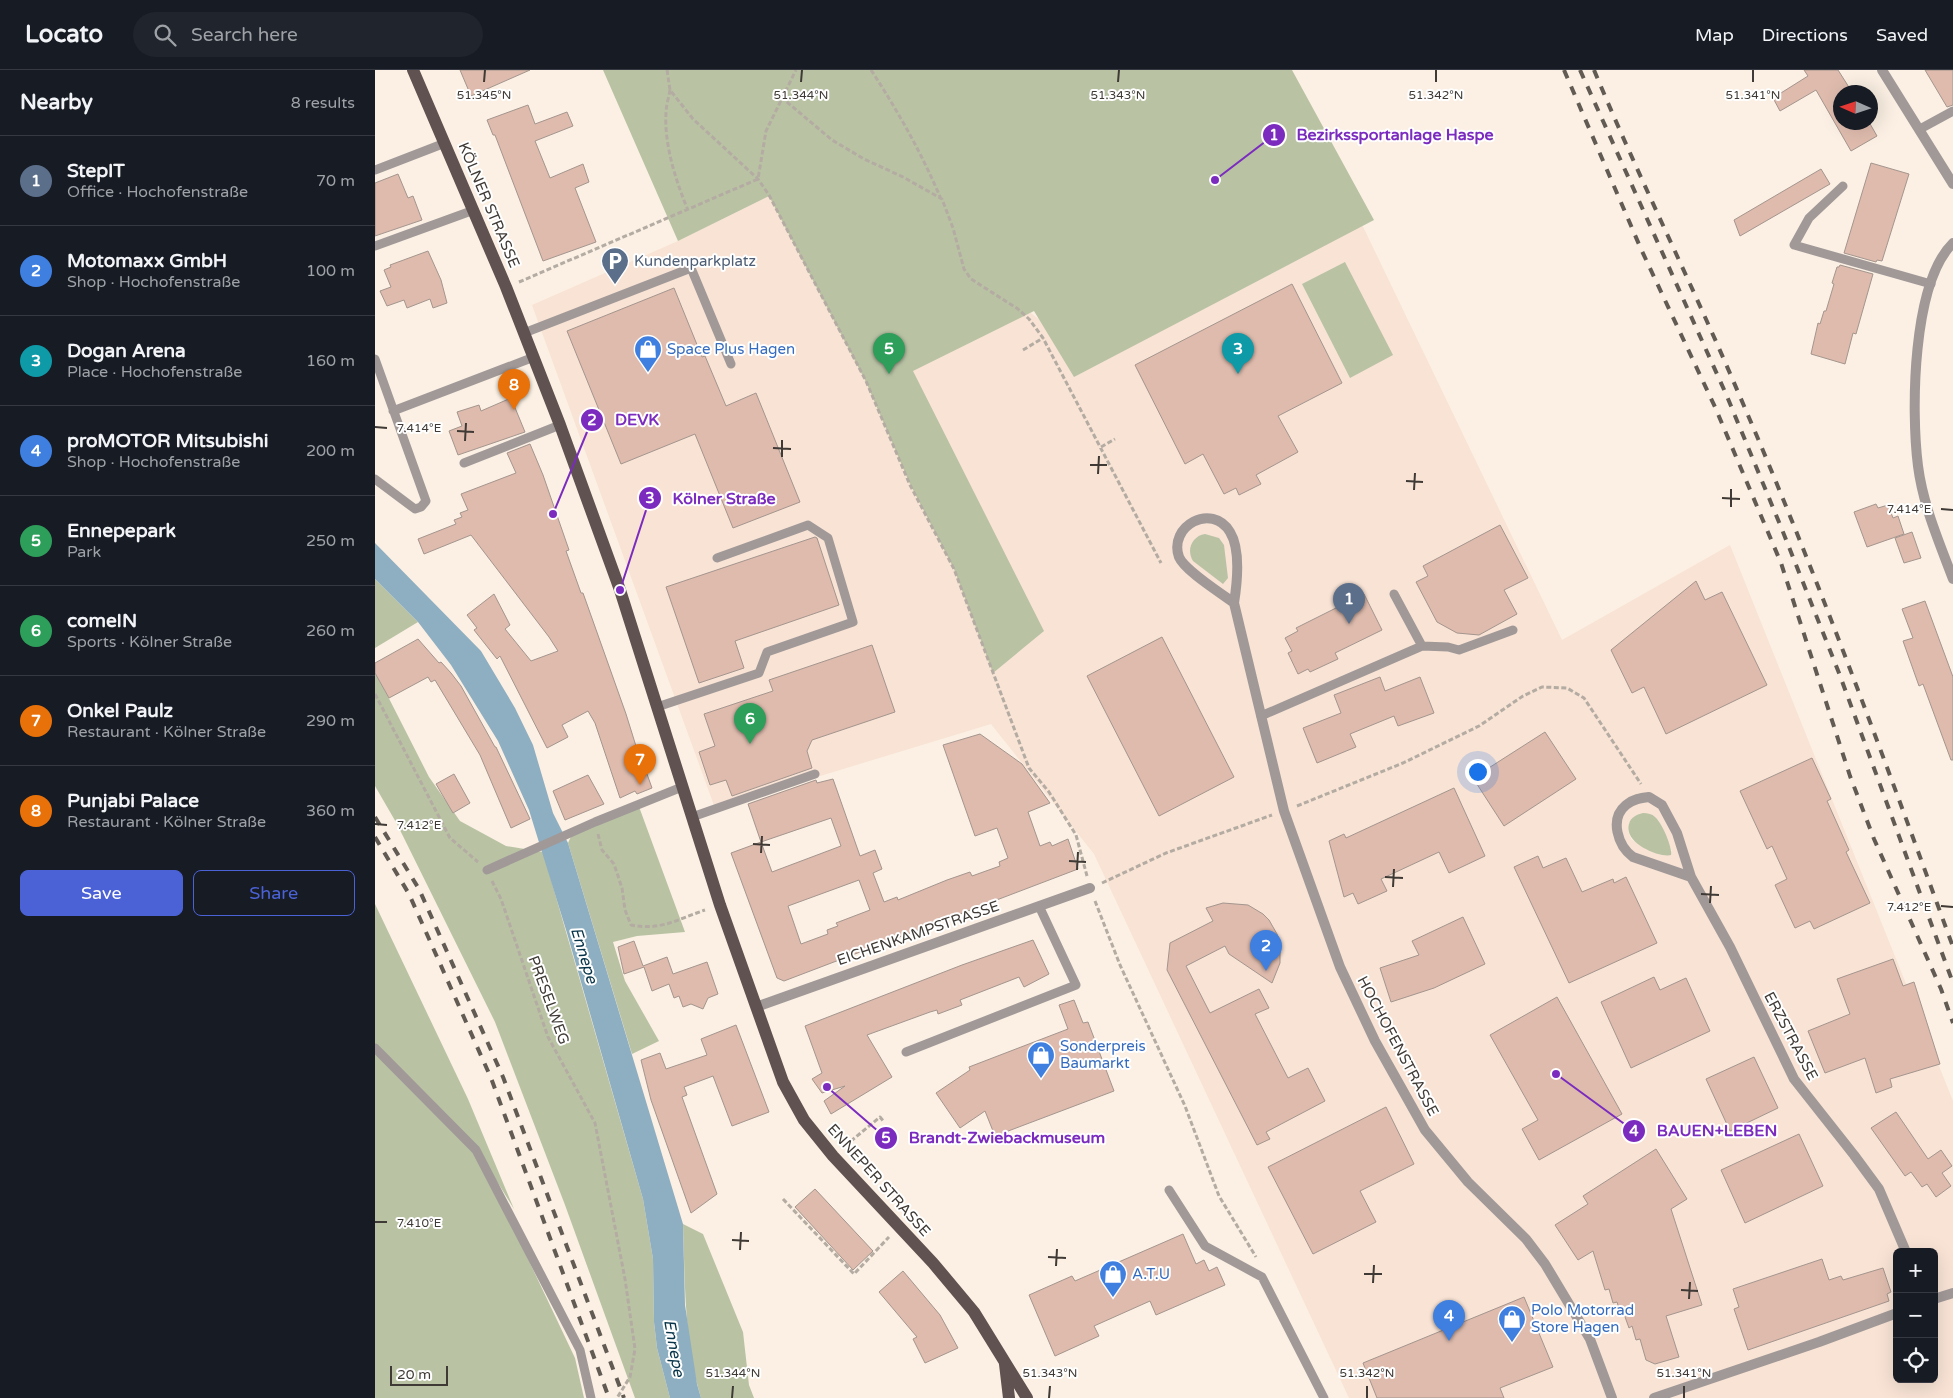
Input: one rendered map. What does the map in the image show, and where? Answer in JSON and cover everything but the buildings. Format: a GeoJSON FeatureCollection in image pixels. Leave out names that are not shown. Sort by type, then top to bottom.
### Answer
{"type":"FeatureCollection","features":[{"type":"Feature","properties":{"kind":"main road","name":"KÖLNER STRASSE"},"geometry":{"type":"LineString","coordinates":[[413,70],[525,333],[560,426],[620,590],[720,905],[756,1007]]}},
{"type":"Feature","properties":{"kind":"main road","name":"ENNEPER STRASSE"},"geometry":{"type":"LineString","coordinates":[[756,1007],[783,1082],[804,1120],[833,1156],[933,1263],[974,1312],[1027,1398]]}},
{"type":"Feature","properties":{"kind":"main road","name":"ENNEPER STRASSE"},"geometry":{"type":"LineString","coordinates":[[1004,1359],[1009,1398]]}},
{"type":"Feature","properties":{"kind":"street"},"geometry":{"type":"LineString","coordinates":[[1882,70],[1953,184]]}},
{"type":"Feature","properties":{"kind":"street"},"geometry":{"type":"LineString","coordinates":[[1953,242],[1940,258],[1919,329],[1915,435],[1918,467],[1926,503],[1953,579]]}},
{"type":"Feature","properties":{"kind":"street","name":"HOCHOFENSTRASSE"},"geometry":{"type":"LineString","coordinates":[[1234,603],[1185,566],[1179,556],[1178,545],[1181,534],[1195,519],[1214,520],[1224,525],[1230,532],[1234,544],[1238,578],[1234,603],[1284,811],[1340,967],[1375,1041],[1425,1130],[1468,1182],[1526,1239],[1545,1264],[1590,1339],[1612,1398]]}},
{"type":"Feature","properties":{"kind":"street"},"geometry":{"type":"LineString","coordinates":[[1649,797],[1627,803],[1621,810],[1617,830],[1625,851],[1633,857],[1691,877]]}},
{"type":"Feature","properties":{"kind":"street","name":"ERZSTRASSE"},"geometry":{"type":"LineString","coordinates":[[1649,797],[1662,805],[1677,833],[1691,877],[1730,947],[1794,1079],[1879,1189],[1904,1248]]}},
{"type":"Feature","properties":{"kind":"street","name":"EICHENKAMPSTRASSE"},"geometry":{"type":"LineString","coordinates":[[756,1007],[1090,888]]}},
{"type":"Feature","properties":{"kind":"street"},"geometry":{"type":"LineString","coordinates":[[1938,1298],[1953,1293]]}},
{"type":"Feature","properties":{"kind":"street"},"geometry":{"type":"LineString","coordinates":[[1654,1398],[1819,1342],[1893,1314]]}},
{"type":"Feature","properties":{"kind":"lane"},"geometry":{"type":"LineString","coordinates":[[1920,129],[1953,111]]}},
{"type":"Feature","properties":{"kind":"lane"},"geometry":{"type":"LineString","coordinates":[[375,170],[445,143]]}},
{"type":"Feature","properties":{"kind":"lane"},"geometry":{"type":"LineString","coordinates":[[1843,186],[1809,218],[1794,245],[1931,284]]}},
{"type":"Feature","properties":{"kind":"lane"},"geometry":{"type":"LineString","coordinates":[[375,246],[473,210]]}},
{"type":"Feature","properties":{"kind":"lane"},"geometry":{"type":"LineString","coordinates":[[525,333],[691,268],[731,364]]}},
{"type":"Feature","properties":{"kind":"lane"},"geometry":{"type":"LineString","coordinates":[[393,411],[534,357]]}},
{"type":"Feature","properties":{"kind":"lane"},"geometry":{"type":"LineString","coordinates":[[375,359],[426,501],[421,507],[415,509],[375,480]]}},
{"type":"Feature","properties":{"kind":"lane"},"geometry":{"type":"LineString","coordinates":[[464,463],[560,426]]}},
{"type":"Feature","properties":{"kind":"lane"},"geometry":{"type":"LineString","coordinates":[[657,707],[759,673],[767,652],[853,622],[828,538],[808,526],[717,558]]}},
{"type":"Feature","properties":{"kind":"lane"},"geometry":{"type":"LineString","coordinates":[[1394,594],[1422,646]]}},
{"type":"Feature","properties":{"kind":"lane"},"geometry":{"type":"LineString","coordinates":[[1261,716],[1422,646],[1447,647],[1459,650],[1513,630]]}},
{"type":"Feature","properties":{"kind":"lane"},"geometry":{"type":"LineString","coordinates":[[692,817],[815,774]]}},
{"type":"Feature","properties":{"kind":"lane"},"geometry":{"type":"LineString","coordinates":[[487,870],[595,822],[682,787]]}},
{"type":"Feature","properties":{"kind":"lane"},"geometry":{"type":"LineString","coordinates":[[906,1052],[1076,986],[1039,906]]}},
{"type":"Feature","properties":{"kind":"lane"},"geometry":{"type":"LineString","coordinates":[[375,1048],[476,1150],[580,1350],[591,1398]]}},
{"type":"Feature","properties":{"kind":"lane"},"geometry":{"type":"LineString","coordinates":[[1169,1190],[1205,1246],[1262,1276],[1324,1398]]}},
{"type":"Feature","properties":{"kind":"path"},"geometry":{"type":"LineString","coordinates":[[667,70],[670,90],[665,112],[670,154],[678,188],[688,210]]}},
{"type":"Feature","properties":{"kind":"path"},"geometry":{"type":"LineString","coordinates":[[758,179],[766,131],[781,97],[796,70]]}},
{"type":"Feature","properties":{"kind":"path"},"geometry":{"type":"LineString","coordinates":[[871,70],[895,106],[929,171],[953,228],[964,269],[971,279],[1018,309],[1029,319],[1043,338],[1161,563]]}},
{"type":"Feature","properties":{"kind":"path"},"geometry":{"type":"LineString","coordinates":[[670,90],[693,119],[758,179],[769,196],[866,382],[910,484],[954,569],[1029,768],[1049,792],[1076,836],[1090,888],[1120,965],[1185,1106],[1219,1196],[1255,1256],[1262,1276]]}},
{"type":"Feature","properties":{"kind":"path"},"geometry":{"type":"LineString","coordinates":[[781,97],[832,140],[863,159],[903,177],[942,199]]}},
{"type":"Feature","properties":{"kind":"path"},"geometry":{"type":"LineString","coordinates":[[506,287],[758,179]]}},
{"type":"Feature","properties":{"kind":"path"},"geometry":{"type":"LineString","coordinates":[[1023,350],[1043,338]]}},
{"type":"Feature","properties":{"kind":"path"},"geometry":{"type":"LineString","coordinates":[[1101,447],[1115,439]]}},
{"type":"Feature","properties":{"kind":"path"},"geometry":{"type":"LineString","coordinates":[[1284,811],[1403,763],[1479,726],[1523,696],[1542,687],[1556,686],[1567,688],[1584,698],[1649,797]]}},
{"type":"Feature","properties":{"kind":"path","name":"PRESELWEG"},"geometry":{"type":"LineString","coordinates":[[375,694],[449,838],[487,870],[501,899],[548,1037],[595,1123],[625,1279],[635,1349],[630,1377],[617,1398]]}},
{"type":"Feature","properties":{"kind":"path"},"geometry":{"type":"LineString","coordinates":[[1090,888],[1166,853],[1271,816]]}},
{"type":"Feature","properties":{"kind":"path"},"geometry":{"type":"LineString","coordinates":[[595,822],[602,850],[614,864],[622,888],[625,910],[631,925],[646,928],[661,926],[720,905]]}},
{"type":"Feature","properties":{"kind":"path"},"geometry":{"type":"LineString","coordinates":[[833,1156],[880,1117],[884,1122]]}},
{"type":"Feature","properties":{"kind":"path"},"geometry":{"type":"LineString","coordinates":[[783,1199],[853,1274],[899,1228]]}},
{"type":"Feature","properties":{"kind":"shaded area"},"geometry":{"type":"Polygon","coordinates":[[[791,184],[1014,300],[1094,362],[1355,210],[1562,640],[1730,545],[1953,1101],[1953,1398],[1349,1398],[1094,854],[991,724],[715,808],[532,305],[678,241],[791,184]],[[1658,819],[1629,823],[1628,831],[1631,839],[1641,846],[1672,851],[1658,819]]]}},
{"type":"Feature","properties":{"kind":"green space"},"geometry":{"type":"Polygon","coordinates":[[[603,70],[1292,70],[1374,220],[1074,377],[1034,311],[913,371],[1044,631],[993,673],[954,569],[910,484],[866,382],[769,196],[678,241],[603,70]]]}},
{"type":"Feature","properties":{"kind":"green space"},"geometry":{"type":"Polygon","coordinates":[[[1345,262],[1393,355],[1350,378],[1302,284],[1345,262]]]}},
{"type":"Feature","properties":{"kind":"green space"},"geometry":{"type":"Polygon","coordinates":[[[1205,534],[1219,538],[1224,545],[1228,578],[1223,584],[1193,561],[1191,557],[1191,544],[1200,535],[1205,534]]]}},
{"type":"Feature","properties":{"kind":"green space"},"geometry":{"type":"Polygon","coordinates":[[[375,579],[418,622],[375,648],[375,579]]]}},
{"type":"Feature","properties":{"kind":"green space"},"geometry":{"type":"Polygon","coordinates":[[[375,671],[429,777],[460,821],[506,846],[543,852],[643,1199],[653,1259],[654,1322],[657,1348],[670,1398],[635,1398],[565,1205],[495,1022],[397,824],[375,786],[375,671]]]}},
{"type":"Feature","properties":{"kind":"green space"},"geometry":{"type":"Polygon","coordinates":[[[638,804],[685,932],[637,936],[613,942],[625,981],[659,1041],[632,1054],[568,843],[573,832],[638,804]]]}},
{"type":"Feature","properties":{"kind":"green space"},"geometry":{"type":"Polygon","coordinates":[[[1643,813],[1653,815],[1657,819],[1668,841],[1671,855],[1651,852],[1631,837],[1629,824],[1631,820],[1643,813]]]}},
{"type":"Feature","properties":{"kind":"green space"},"geometry":{"type":"Polygon","coordinates":[[[375,904],[468,1099],[514,1209],[477,1149],[375,1045],[375,904]]]}},
{"type":"Feature","properties":{"kind":"green space"},"geometry":{"type":"Polygon","coordinates":[[[375,1050],[474,1151],[501,1202],[575,1358],[584,1398],[375,1398],[375,1050]]]}},
{"type":"Feature","properties":{"kind":"green space"},"geometry":{"type":"Polygon","coordinates":[[[683,1224],[703,1234],[743,1332],[749,1385],[754,1398],[701,1398],[695,1377],[688,1334],[683,1224]]]}},
{"type":"Feature","properties":{"kind":"water","name":"Ennepe"},"geometry":{"type":"Polygon","coordinates":[[[375,543],[481,651],[515,708],[533,745],[553,813],[568,843],[683,1224],[685,1305],[697,1384],[701,1398],[670,1398],[657,1348],[654,1322],[653,1259],[643,1199],[567,933],[529,810],[498,741],[451,665],[418,622],[375,579],[375,543]]]}},
{"type":"Feature","properties":{"kind":"railway"},"geometry":{"type":"LineString","coordinates":[[1564,70],[1641,249],[1715,407],[1781,563],[1850,776],[1874,839],[1941,989],[1953,1023]]}},
{"type":"Feature","properties":{"kind":"railway"},"geometry":{"type":"LineString","coordinates":[[1580,70],[1726,394],[1781,527],[1839,673],[1953,983]]}},
{"type":"Feature","properties":{"kind":"railway"},"geometry":{"type":"LineString","coordinates":[[1594,70],[1767,460],[1823,599],[1953,947]]}},
{"type":"Feature","properties":{"kind":"railway"},"geometry":{"type":"LineString","coordinates":[[375,817],[419,889],[503,1077],[624,1398]]}},
{"type":"Feature","properties":{"kind":"railway"},"geometry":{"type":"LineString","coordinates":[[375,837],[409,894],[491,1078],[609,1398]]}},
{"type":"Feature","properties":{"kind":"place","name":"Bezirkssportanlage Haspe"},"geometry":{"type":"Point","coordinates":[1215,180]}},
{"type":"Feature","properties":{"kind":"place","name":"Kundenparkplatz"},"geometry":{"type":"Point","coordinates":[615,285]}},
{"type":"Feature","properties":{"kind":"place","name":"Space Plus Hagen"},"geometry":{"type":"Point","coordinates":[648,373]}},
{"type":"Feature","properties":{"kind":"place","name":"Ennepepark"},"geometry":{"type":"Point","coordinates":[889,374]}},
{"type":"Feature","properties":{"kind":"place","name":"Dogan Arena"},"geometry":{"type":"Point","coordinates":[1238,374]}},
{"type":"Feature","properties":{"kind":"place","name":"Punjabi Palace"},"geometry":{"type":"Point","coordinates":[514,410]}},
{"type":"Feature","properties":{"kind":"place","name":"DEVK"},"geometry":{"type":"Point","coordinates":[553,514]}},
{"type":"Feature","properties":{"kind":"place","name":"Kölner Straße"},"geometry":{"type":"Point","coordinates":[620,590]}},
{"type":"Feature","properties":{"kind":"place","name":"StepIT"},"geometry":{"type":"Point","coordinates":[1349,624]}},
{"type":"Feature","properties":{"kind":"place","name":"comeIN"},"geometry":{"type":"Point","coordinates":[750,744]}},
{"type":"Feature","properties":{"kind":"place","name":"Onkel Paulz"},"geometry":{"type":"Point","coordinates":[640,785]}},
{"type":"Feature","properties":{"kind":"place","name":"Motomaxx GmbH"},"geometry":{"type":"Point","coordinates":[1266,971]}},
{"type":"Feature","properties":{"kind":"place","name":"BAUEN+LEBEN"},"geometry":{"type":"Point","coordinates":[1556,1074]}},
{"type":"Feature","properties":{"kind":"place","name":"Sonderpreis Baumarkt"},"geometry":{"type":"Point","coordinates":[1041,1079]}},
{"type":"Feature","properties":{"kind":"place","name":"Brandt-Zwiebackmuseum"},"geometry":{"type":"Point","coordinates":[827,1087]}},
{"type":"Feature","properties":{"kind":"place","name":"A.T.U"},"geometry":{"type":"Point","coordinates":[1113,1298]}},
{"type":"Feature","properties":{"kind":"place","name":"proMOTOR Mitsubishi"},"geometry":{"type":"Point","coordinates":[1449,1341]}},
{"type":"Feature","properties":{"kind":"place","name":"Polo Motorrad Store Hagen"},"geometry":{"type":"Point","coordinates":[1512,1343]}}]}
